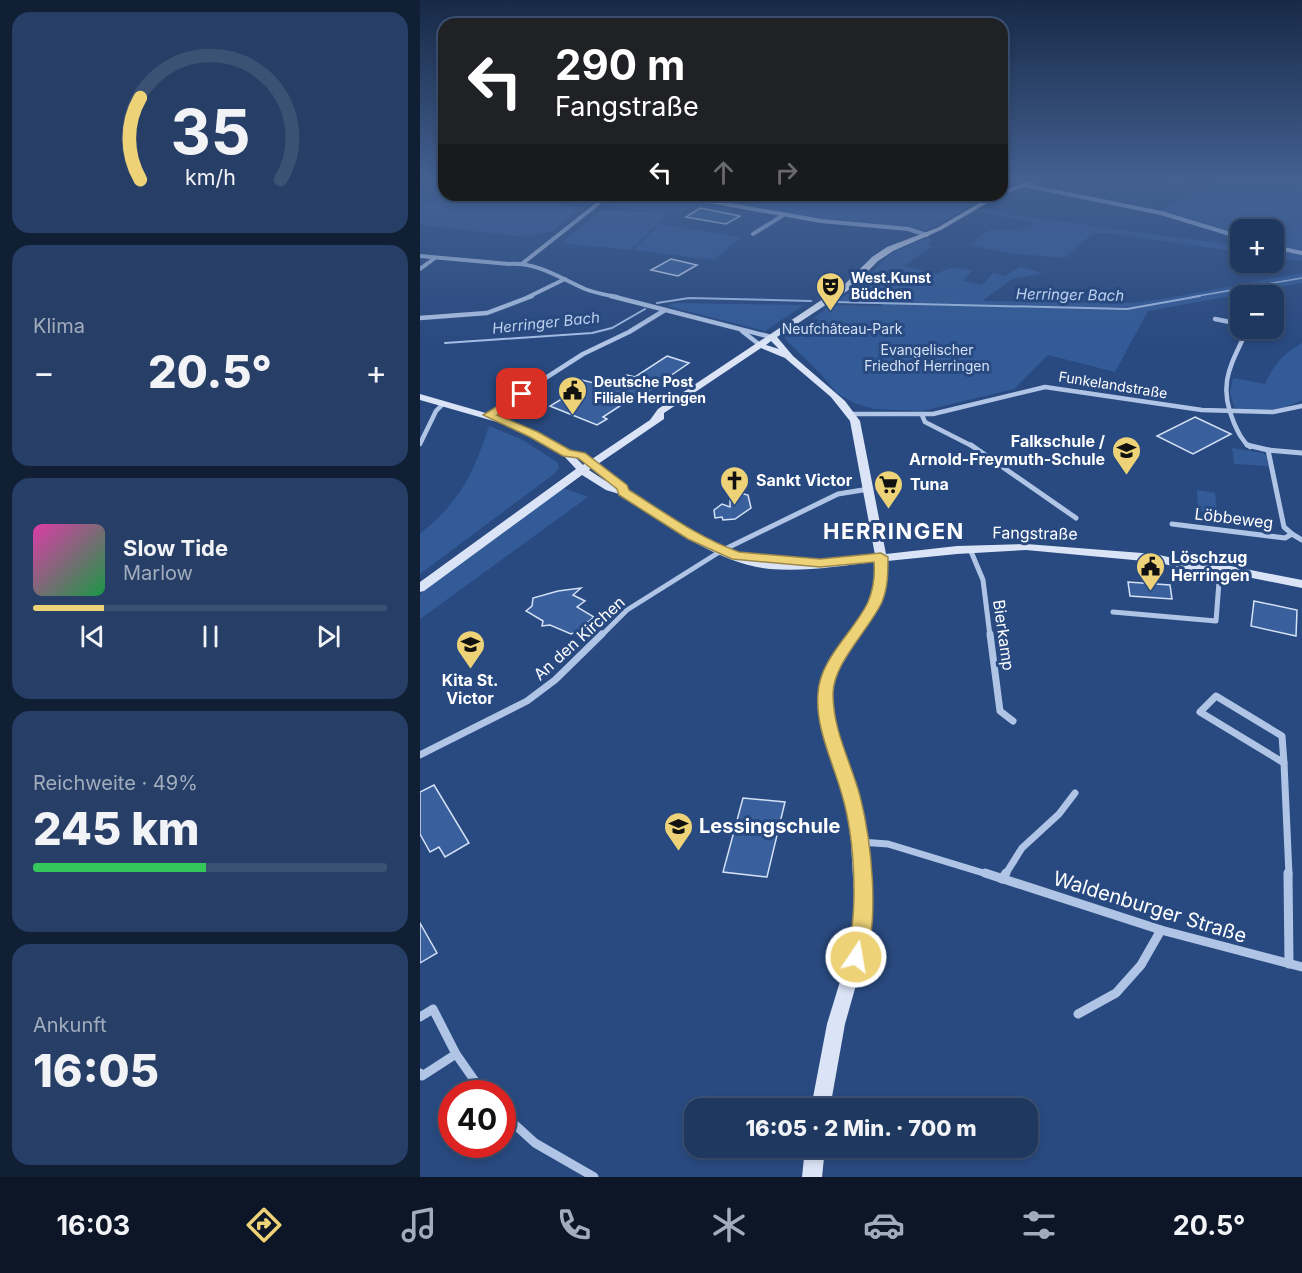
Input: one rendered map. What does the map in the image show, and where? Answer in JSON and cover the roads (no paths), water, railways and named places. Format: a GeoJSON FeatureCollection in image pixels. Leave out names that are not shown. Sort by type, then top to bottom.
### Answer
{"type":"FeatureCollection","features":[{"type":"Feature","properties":{"kind":"main road"},"geometry":{"type":"LineString","coordinates":[[420,588],[654,419],[682,404],[697,388],[847,287],[880,255],[927,235]]}},
{"type":"Feature","properties":{"kind":"main road"},"geometry":{"type":"LineString","coordinates":[[771,338],[780,344],[787,356]]}},
{"type":"Feature","properties":{"kind":"main road"},"geometry":{"type":"LineString","coordinates":[[760,345],[787,356],[851,414],[858,433],[881,557],[881,582],[875,602],[832,671],[825,693],[831,736],[851,796],[859,842],[863,914],[861,939],[836,1024],[822,1098]]}},
{"type":"Feature","properties":{"kind":"main road"},"geometry":{"type":"LineString","coordinates":[[420,397],[488,415],[534,434],[567,453]]}},
{"type":"Feature","properties":{"kind":"main road","name":"Fangstraße"},"geometry":{"type":"LineString","coordinates":[[567,453],[581,455],[622,488],[623,492],[692,536],[740,559],[769,565],[792,567],[970,549],[1056,549],[1177,561],[1204,569],[1218,568],[1302,584]]}},
{"type":"Feature","properties":{"kind":"main road","name":"Fangstraße"},"geometry":{"type":"LineString","coordinates":[[567,453],[569,458],[582,470],[616,492],[623,492]]}},
{"type":"Feature","properties":{"kind":"main road"},"geometry":{"type":"LineString","coordinates":[[812,1177],[814,1158]]}},
{"type":"Feature","properties":{"kind":"street"},"geometry":{"type":"LineString","coordinates":[[523,263],[560,234]]}},
{"type":"Feature","properties":{"kind":"street"},"geometry":{"type":"LineString","coordinates":[[1284,249],[1302,253]]}},
{"type":"Feature","properties":{"kind":"street"},"geometry":{"type":"LineString","coordinates":[[420,256],[523,263],[588,290],[771,338]]}},
{"type":"Feature","properties":{"kind":"street"},"geometry":{"type":"LineString","coordinates":[[420,269],[435,258]]}},
{"type":"Feature","properties":{"kind":"street"},"geometry":{"type":"LineString","coordinates":[[420,318],[459,317],[494,311],[522,301],[565,279]]}},
{"type":"Feature","properties":{"kind":"street"},"geometry":{"type":"LineString","coordinates":[[488,415],[583,354],[629,332],[665,310]]}},
{"type":"Feature","properties":{"kind":"street"},"geometry":{"type":"LineString","coordinates":[[1215,319],[1230,322]]}},
{"type":"Feature","properties":{"kind":"street"},"geometry":{"type":"LineString","coordinates":[[742,331],[760,345]]}},
{"type":"Feature","properties":{"kind":"street"},"geometry":{"type":"LineString","coordinates":[[1244,339],[1225,386],[1230,412],[1245,443],[1256,449],[1302,453]]}},
{"type":"Feature","properties":{"kind":"street","name":"Funkelandstraße"},"geometry":{"type":"LineString","coordinates":[[851,414],[922,415],[1045,387],[1077,390],[1188,409],[1273,412],[1302,406]]}},
{"type":"Feature","properties":{"kind":"street"},"geometry":{"type":"LineString","coordinates":[[420,444],[436,411],[443,404]]}},
{"type":"Feature","properties":{"kind":"street"},"geometry":{"type":"LineString","coordinates":[[922,415],[925,422],[977,448],[1076,518]]}},
{"type":"Feature","properties":{"kind":"street","name":"Löbbeweg"},"geometry":{"type":"LineString","coordinates":[[1268,450],[1284,527],[1302,540]]}},
{"type":"Feature","properties":{"kind":"street","name":"An den Kirchen"},"geometry":{"type":"LineString","coordinates":[[420,755],[527,701],[555,680],[627,610],[721,550],[838,494],[869,489]]}},
{"type":"Feature","properties":{"kind":"street","name":"Löbbeweg"},"geometry":{"type":"LineString","coordinates":[[1172,524],[1285,538],[1292,534]]}},
{"type":"Feature","properties":{"kind":"street","name":"Bierkamp"},"geometry":{"type":"LineString","coordinates":[[970,549],[983,580],[1000,711],[1013,721]]}},
{"type":"Feature","properties":{"kind":"street"},"geometry":{"type":"LineString","coordinates":[[1113,612],[1216,621],[1218,568]]}},
{"type":"Feature","properties":{"kind":"street"},"geometry":{"type":"LineString","coordinates":[[1284,763],[1200,712],[1216,696],[1282,736],[1284,763],[1289,909],[1289,964]]}},
{"type":"Feature","properties":{"kind":"street"},"geometry":{"type":"LineString","coordinates":[[1002,879],[1022,848],[1059,814],[1075,792]]}},
{"type":"Feature","properties":{"kind":"street","name":"Waldenburger Straße"},"geometry":{"type":"LineString","coordinates":[[859,842],[888,844],[1161,930],[1302,967]]}},
{"type":"Feature","properties":{"kind":"street"},"geometry":{"type":"LineString","coordinates":[[1078,1014],[1116,993],[1141,964],[1161,930]]}},
{"type":"Feature","properties":{"kind":"street"},"geometry":{"type":"LineString","coordinates":[[420,1017],[433,1009],[456,1054],[474,1080]]}},
{"type":"Feature","properties":{"kind":"street"},"geometry":{"type":"LineString","coordinates":[[420,1073],[422,1076],[456,1054]]}},
{"type":"Feature","properties":{"kind":"street"},"geometry":{"type":"LineString","coordinates":[[516,1126],[535,1143],[594,1177]]}},
{"type":"Feature","properties":{"kind":"waterway","name":"Herringer Bach"},"geometry":{"type":"LineString","coordinates":[[1192,297],[1302,278]]}},
{"type":"Feature","properties":{"kind":"waterway","name":"Herringer Bach"},"geometry":{"type":"LineString","coordinates":[[835,302],[1127,309],[1200,296]]}},
{"type":"Feature","properties":{"kind":"waterway","name":"Herringer Bach"},"geometry":{"type":"LineString","coordinates":[[657,303],[689,298],[811,301]]}},
{"type":"Feature","properties":{"kind":"waterway","name":"Herringer Bach"},"geometry":{"type":"LineString","coordinates":[[445,343],[592,333],[612,328],[645,309]]}},
{"type":"Feature","properties":{"kind":"place","name":"West.Kunst Büdchen"},"geometry":{"type":"Point","coordinates":[830,312]}},
{"type":"Feature","properties":{"kind":"place","name":"Deutsche Post Filiale Herringen"},"geometry":{"type":"Point","coordinates":[573,416]}},
{"type":"Feature","properties":{"kind":"place","name":"Falkschule / Arnold-Freymuth-Schule"},"geometry":{"type":"Point","coordinates":[1126,476]}},
{"type":"Feature","properties":{"kind":"place","name":"Sankt Victor"},"geometry":{"type":"Point","coordinates":[735,506]}},
{"type":"Feature","properties":{"kind":"place","name":"Tuna"},"geometry":{"type":"Point","coordinates":[889,510]}},
{"type":"Feature","properties":{"kind":"place","name":"Löschzug Herringen"},"geometry":{"type":"Point","coordinates":[1150,592]}},
{"type":"Feature","properties":{"kind":"place","name":"Kita St. Victor"},"geometry":{"type":"Point","coordinates":[470,670]}},
{"type":"Feature","properties":{"kind":"place","name":"Lessingschule"},"geometry":{"type":"Point","coordinates":[678,852]}},
{"type":"Feature","properties":{"kind":"district","name":"HERRINGEN"},"geometry":{"type":"Point","coordinates":[894,531]}},
{"type":"Feature","properties":{"kind":"park label","name":"Neufchâteau-Park"},"geometry":{"type":"Point","coordinates":[842,329]}},
{"type":"Feature","properties":{"kind":"park label","name":"Evangelischer Friedhof Herringen"},"geometry":{"type":"Point","coordinates":[927,358]}}]}
